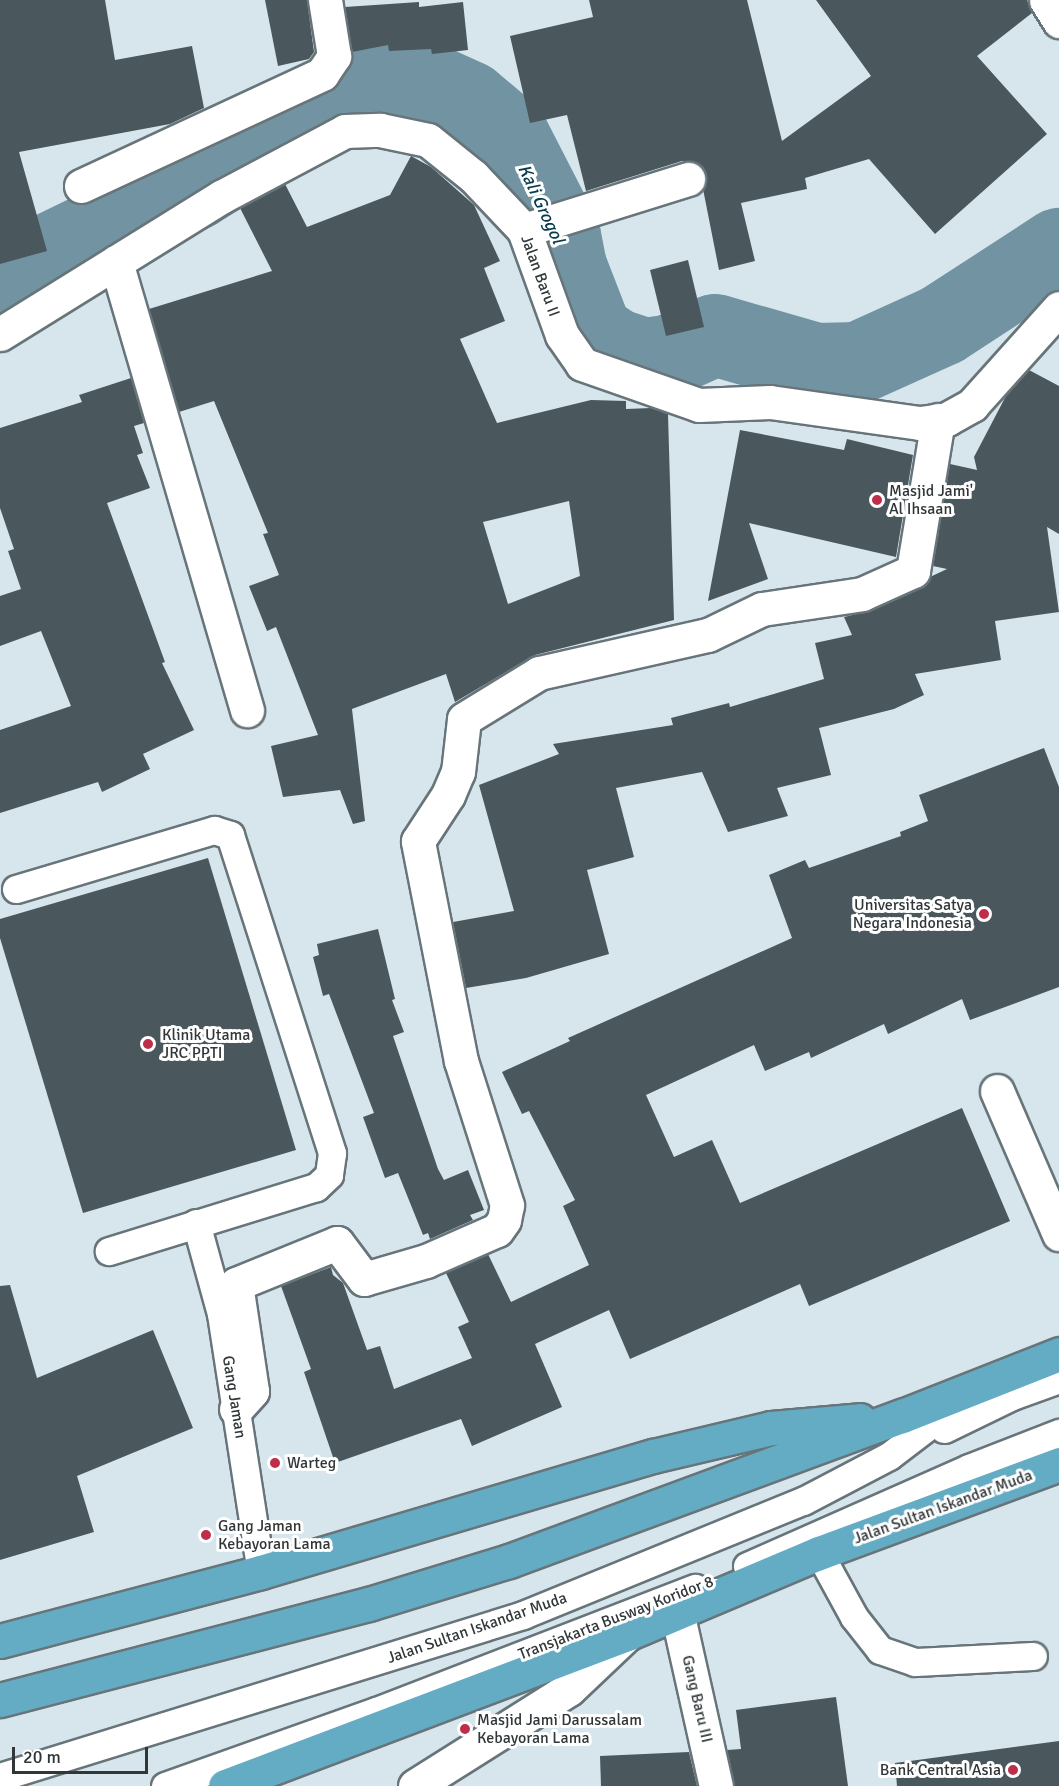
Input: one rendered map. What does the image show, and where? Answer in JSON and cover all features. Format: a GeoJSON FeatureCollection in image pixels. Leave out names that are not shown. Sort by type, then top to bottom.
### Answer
{"type":"FeatureCollection","features":[{"type":"Feature","properties":{"kind":"highway","name":"Jalan Sultan Iskandar Muda"},"geometry":{"type":"LineString","coordinates":[[0,1700],[369,1604],[508,1561],[902,1416],[1059,1354]]}},
{"type":"Feature","properties":{"kind":"highway"},"geometry":{"type":"LineString","coordinates":[[0,1641],[261,1572],[674,1451],[771,1428],[902,1416]]}},
{"type":"Feature","properties":{"kind":"highway","name":"Jalan Sultan Iskandar Muda"},"geometry":{"type":"LineString","coordinates":[[225,1786],[627,1634],[819,1553],[1059,1464]]}},
{"type":"Feature","properties":{"kind":"street"},"geometry":{"type":"LineString","coordinates":[[81,186],[322,74],[334,56],[325,0]]}},
{"type":"Feature","properties":{"kind":"street"},"geometry":{"type":"LineString","coordinates":[[1046,0],[1059,21]]}},
{"type":"Feature","properties":{"kind":"street","name":"Jalan Baru II"},"geometry":{"type":"LineString","coordinates":[[0,334],[221,197],[345,131],[380,130],[428,140],[537,226],[562,335],[582,364],[699,405],[770,402],[920,423],[938,420],[972,405],[1059,308]]}},
{"type":"Feature","properties":{"kind":"street"},"geometry":{"type":"LineString","coordinates":[[537,226],[688,179]]}},
{"type":"Feature","properties":{"kind":"street"},"geometry":{"type":"LineString","coordinates":[[116,262],[247,710]]}},
{"type":"Feature","properties":{"kind":"street"},"geometry":{"type":"LineString","coordinates":[[236,1408],[252,1391],[246,1331],[236,1284],[337,1242],[364,1279],[426,1261],[497,1230],[504,1220],[507,1205],[461,1060],[418,841],[448,795],[458,772],[464,719],[539,673],[708,635],[762,609],[862,594],[913,572],[938,420]]}},
{"type":"Feature","properties":{"kind":"street"},"geometry":{"type":"LineString","coordinates":[[997,1091],[1059,1234]]}},
{"type":"Feature","properties":{"kind":"street","name":"Gang Baru III"},"geometry":{"type":"LineString","coordinates":[[677,1612],[716,1786]]}},
{"type":"Feature","properties":{"kind":"street","name":"Jalan Sultan Iskandar Muda"},"geometry":{"type":"LineString","coordinates":[[415,1786],[569,1689],[627,1634]]}},
{"type":"Feature","properties":{"kind":"lane"},"geometry":{"type":"LineString","coordinates":[[16,889],[214,830],[230,836],[332,1153],[328,1175],[316,1187],[109,1251]]}},
{"type":"Feature","properties":{"kind":"lane","name":"Gang Jaman"},"geometry":{"type":"LineString","coordinates":[[196,1223],[221,1314],[261,1572]]}},
{"type":"Feature","properties":{"kind":"lane"},"geometry":{"type":"LineString","coordinates":[[889,1456],[1012,1396],[1059,1378]]}},
{"type":"Feature","properties":{"kind":"lane","name":"Jalan Sultan Iskandar Muda"},"geometry":{"type":"LineString","coordinates":[[0,1777],[523,1616],[803,1501],[889,1456],[988,1381]]}},
{"type":"Feature","properties":{"kind":"lane","name":"Transjakarta Busway Koridor 8"},"geometry":{"type":"LineString","coordinates":[[165,1786],[678,1595],[969,1468],[1059,1433]]}},
{"type":"Feature","properties":{"kind":"lane"},"geometry":{"type":"LineString","coordinates":[[819,1553],[854,1617],[880,1650],[915,1662],[1033,1656]]}},
{"type":"Feature","properties":{"kind":"building"},"geometry":{"type":"Polygon","coordinates":[[[0,0],[105,0],[115,60],[192,46],[204,108],[170,124],[19,152],[47,251],[0,264],[0,0]]]}},
{"type":"Feature","properties":{"kind":"building"},"geometry":{"type":"Polygon","coordinates":[[[265,0],[307,0],[314,52],[309,59],[278,66],[265,0]]]}},
{"type":"Feature","properties":{"kind":"building"},"geometry":{"type":"Polygon","coordinates":[[[589,0],[747,0],[782,141],[871,76],[816,0],[1027,0],[1032,13],[977,56],[1047,134],[935,234],[869,159],[805,178],[807,189],[741,203],[755,261],[719,270],[703,189],[706,174],[700,165],[682,161],[586,191],[567,115],[530,123],[510,36],[593,17],[589,0]]]}},
{"type":"Feature","properties":{"kind":"building"},"geometry":{"type":"Polygon","coordinates":[[[419,2],[419,7],[463,2],[468,50],[432,54],[431,49],[389,51],[388,45],[352,52],[345,7],[419,2]]]}},
{"type":"Feature","properties":{"kind":"building"},"geometry":{"type":"Polygon","coordinates":[[[411,156],[431,167],[474,205],[500,261],[484,268],[505,321],[460,339],[497,423],[591,400],[626,401],[626,409],[651,408],[668,414],[674,620],[535,655],[455,702],[446,674],[352,709],[365,821],[353,824],[340,790],[283,797],[271,746],[318,735],[276,627],[267,631],[249,586],[279,575],[263,534],[268,533],[214,401],[179,412],[149,309],[272,271],[240,208],[285,184],[307,227],[390,195],[411,156]],[[569,501],[483,522],[508,604],[580,576],[569,501]]]}},
{"type":"Feature","properties":{"kind":"building"},"geometry":{"type":"Polygon","coordinates":[[[688,260],[704,327],[666,336],[650,270],[688,260]]]}},
{"type":"Feature","properties":{"kind":"building"},"geometry":{"type":"Polygon","coordinates":[[[1029,370],[1059,386],[1059,534],[1047,527],[1059,612],[995,621],[1001,660],[915,674],[924,695],[894,709],[819,728],[831,775],[777,788],[788,816],[728,832],[702,772],[616,788],[634,857],[587,870],[609,954],[526,978],[466,988],[453,922],[514,911],[479,785],[559,754],[553,744],[673,725],[671,718],[729,703],[730,707],[824,679],[815,643],[852,635],[844,617],[869,611],[921,588],[930,577],[947,569],[933,566],[950,464],[977,470],[974,457],[1007,394],[1029,370]]]}},
{"type":"Feature","properties":{"kind":"building"},"geometry":{"type":"Polygon","coordinates":[[[131,378],[144,423],[134,426],[143,453],[137,455],[150,488],[107,503],[165,662],[162,663],[194,730],[143,754],[150,769],[102,792],[98,782],[0,813],[0,730],[71,706],[41,631],[0,646],[0,596],[21,589],[8,551],[14,549],[0,508],[0,428],[82,402],[79,395],[131,378]]]}},
{"type":"Feature","properties":{"kind":"building"},"geometry":{"type":"Polygon","coordinates":[[[740,430],[844,450],[847,439],[913,455],[896,557],[749,523],[768,579],[708,601],[740,430]]]}},
{"type":"Feature","properties":{"kind":"building"},"geometry":{"type":"Polygon","coordinates":[[[1044,748],[1059,787],[1059,987],[970,1020],[962,999],[888,1034],[884,1024],[811,1058],[809,1052],[765,1071],[754,1045],[646,1095],[674,1157],[712,1140],[740,1203],[962,1108],[1010,1221],[809,1306],[800,1284],[630,1359],[609,1310],[535,1344],[562,1407],[472,1446],[461,1419],[335,1463],[304,1372],[311,1369],[281,1286],[331,1267],[333,1275],[343,1283],[367,1350],[380,1346],[394,1389],[472,1358],[458,1327],[469,1322],[446,1273],[488,1254],[511,1302],[589,1265],[563,1206],[575,1200],[529,1111],[522,1114],[502,1072],[570,1041],[568,1038],[792,938],[769,875],[805,860],[809,868],[901,836],[900,832],[928,821],[919,795],[1044,748]]]}},
{"type":"Feature","properties":{"kind":"building","name":"Klinik Utama JRC PPTI"},"geometry":{"type":"Polygon","coordinates":[[[208,858],[296,1150],[83,1213],[0,938],[0,919],[208,858]]]}},
{"type":"Feature","properties":{"kind":"building"},"geometry":{"type":"Polygon","coordinates":[[[378,929],[395,999],[392,1000],[404,1032],[393,1036],[438,1169],[444,1180],[468,1170],[484,1210],[470,1215],[473,1220],[430,1239],[428,1233],[423,1235],[398,1173],[385,1178],[363,1117],[374,1113],[329,994],[323,996],[313,957],[319,955],[317,944],[378,929]]]}},
{"type":"Feature","properties":{"kind":"building"},"geometry":{"type":"Polygon","coordinates":[[[10,1285],[37,1378],[153,1330],[193,1428],[77,1476],[94,1532],[0,1560],[0,1286],[10,1285]]]}},
{"type":"Feature","properties":{"kind":"building"},"geometry":{"type":"Polygon","coordinates":[[[836,1697],[848,1786],[734,1786],[727,1750],[741,1749],[736,1710],[836,1697]]]}},
{"type":"Feature","properties":{"kind":"building"},"geometry":{"type":"Polygon","coordinates":[[[1059,1741],[1059,1786],[897,1786],[895,1763],[1059,1741]]]}},
{"type":"Feature","properties":{"kind":"building"},"geometry":{"type":"Polygon","coordinates":[[[689,1752],[697,1786],[601,1786],[600,1756],[689,1752]]]}},
{"type":"Feature","properties":{"kind":"waterway","name":"Kali Grogol"},"geometry":{"type":"LineString","coordinates":[[0,278],[111,224],[195,189],[306,119],[343,90],[373,90],[414,77],[469,102],[508,135],[560,236],[566,267],[592,334],[614,349],[644,359],[671,355],[715,335],[816,364],[858,363],[942,325],[1059,249]]}},
{"type":"Feature","properties":{"kind":"place","name":"Masjid Jami' Al Ihsaan"},"geometry":{"type":"Point","coordinates":[877,500]}},
{"type":"Feature","properties":{"kind":"place","name":"Universitas Satya Negara Indonesia"},"geometry":{"type":"Point","coordinates":[984,914]}},
{"type":"Feature","properties":{"kind":"place","name":"Klinik Utama JRC PPTI"},"geometry":{"type":"Point","coordinates":[148,1044]}},
{"type":"Feature","properties":{"kind":"place","name":"Warteg"},"geometry":{"type":"Point","coordinates":[275,1463]}},
{"type":"Feature","properties":{"kind":"place","name":"Gang Jaman Kebayoran Lama"},"geometry":{"type":"Point","coordinates":[206,1535]}},
{"type":"Feature","properties":{"kind":"place","name":"Masjid Jami Darussalam Kebayoran Lama"},"geometry":{"type":"Point","coordinates":[465,1729]}},
{"type":"Feature","properties":{"kind":"place","name":"Bank Central Asia"},"geometry":{"type":"Point","coordinates":[1013,1770]}}]}
